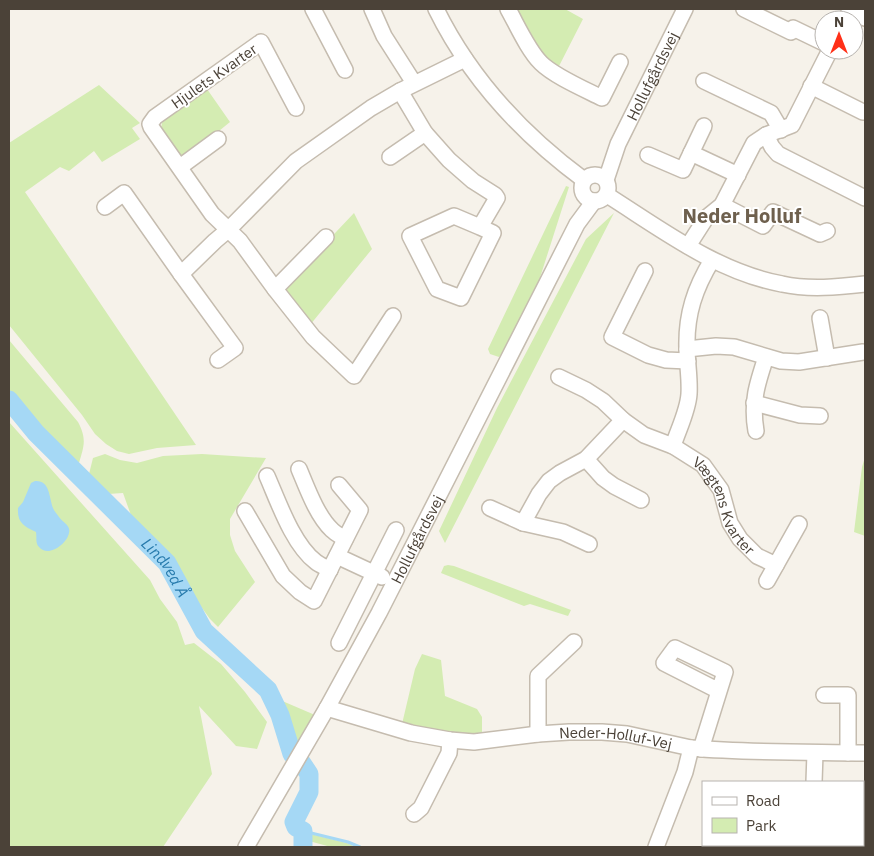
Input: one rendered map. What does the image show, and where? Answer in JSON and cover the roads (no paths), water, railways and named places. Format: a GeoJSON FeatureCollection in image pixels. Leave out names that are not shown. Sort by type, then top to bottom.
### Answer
{"type":"FeatureCollection","features":[{"type":"Feature","properties":{"kind":"street"},"geometry":{"type":"LineString","coordinates":[[372,9],[384,36],[414,83]]}},
{"type":"Feature","properties":{"kind":"street"},"geometry":{"type":"LineString","coordinates":[[436,9],[465,59],[493,97],[523,129],[558,160],[609,187],[595,197]]}},
{"type":"Feature","properties":{"kind":"street"},"geometry":{"type":"LineString","coordinates":[[508,9],[531,50],[540,62],[551,72],[602,98],[620,62]]}},
{"type":"Feature","properties":{"kind":"street","name":"Hollufgårdsvej"},"geometry":{"type":"LineString","coordinates":[[595,178],[618,144],[686,9]]}},
{"type":"Feature","properties":{"kind":"street"},"geometry":{"type":"LineString","coordinates":[[744,9],[791,32],[794,28],[814,38]]}},
{"type":"Feature","properties":{"kind":"street"},"geometry":{"type":"LineString","coordinates":[[320,12],[345,70]]}},
{"type":"Feature","properties":{"kind":"street","name":"Hjulets Kvarter"},"geometry":{"type":"LineString","coordinates":[[296,108],[262,42],[155,117],[150,124],[212,214],[240,242],[313,337],[354,376],[393,316]]}},
{"type":"Feature","properties":{"kind":"street"},"geometry":{"type":"LineString","coordinates":[[180,274],[228,230],[296,161],[371,108],[414,83],[465,59]]}},
{"type":"Feature","properties":{"kind":"street"},"geometry":{"type":"LineString","coordinates":[[688,246],[706,218],[722,205],[754,143],[766,135],[792,125],[825,60]]}},
{"type":"Feature","properties":{"kind":"street"},"geometry":{"type":"LineString","coordinates":[[704,81],[771,113],[781,130]]}},
{"type":"Feature","properties":{"kind":"street"},"geometry":{"type":"LineString","coordinates":[[812,86],[865,112]]}},
{"type":"Feature","properties":{"kind":"street"},"geometry":{"type":"LineString","coordinates":[[400,91],[425,133],[449,160],[473,181],[497,198],[480,227]]}},
{"type":"Feature","properties":{"kind":"street"},"geometry":{"type":"LineString","coordinates":[[648,155],[683,170],[704,126]]}},
{"type":"Feature","properties":{"kind":"street"},"geometry":{"type":"LineString","coordinates":[[390,157],[425,133]]}},
{"type":"Feature","properties":{"kind":"street"},"geometry":{"type":"LineString","coordinates":[[766,135],[778,154],[865,198]]}},
{"type":"Feature","properties":{"kind":"street"},"geometry":{"type":"LineString","coordinates":[[180,167],[218,139]]}},
{"type":"Feature","properties":{"kind":"street"},"geometry":{"type":"LineString","coordinates":[[691,153],[738,175]]}},
{"type":"Feature","properties":{"kind":"street"},"geometry":{"type":"LineString","coordinates":[[595,178],[582,188],[595,197],[712,260],[745,274],[782,285],[819,288],[865,284]]}},
{"type":"Feature","properties":{"kind":"street"},"geometry":{"type":"LineString","coordinates":[[105,207],[124,193],[180,274],[235,348],[218,360]]}},
{"type":"Feature","properties":{"kind":"street","name":"Hollufgårdsvej"},"geometry":{"type":"LineString","coordinates":[[246,847],[327,708],[395,583],[577,224],[595,197]]}},
{"type":"Feature","properties":{"kind":"street"},"geometry":{"type":"LineString","coordinates":[[722,205],[763,226],[773,212],[820,234],[827,231]]}},
{"type":"Feature","properties":{"kind":"street"},"geometry":{"type":"LineString","coordinates":[[454,216],[480,227],[493,233],[461,298],[437,289],[410,236],[454,216]]}},
{"type":"Feature","properties":{"kind":"street"},"geometry":{"type":"LineString","coordinates":[[275,289],[326,237]]}},
{"type":"Feature","properties":{"kind":"street"},"geometry":{"type":"LineString","coordinates":[[673,446],[689,395],[687,332],[690,307],[702,277],[712,260]]}},
{"type":"Feature","properties":{"kind":"street"},"geometry":{"type":"LineString","coordinates":[[645,271],[612,338],[648,355],[666,360],[716,346],[734,347],[781,361],[799,362],[863,352]]}},
{"type":"Feature","properties":{"kind":"street"},"geometry":{"type":"LineString","coordinates":[[820,318],[827,358]]}},
{"type":"Feature","properties":{"kind":"street"},"geometry":{"type":"LineString","coordinates":[[756,431],[754,403],[756,387],[766,357]]}},
{"type":"Feature","properties":{"kind":"street","name":"Vægtens Kvarter"},"geometry":{"type":"LineString","coordinates":[[558,377],[586,390],[603,401],[623,420],[644,435],[673,446],[703,465],[721,490],[730,523],[740,539],[757,556],[776,565]]}},
{"type":"Feature","properties":{"kind":"street"},"geometry":{"type":"LineString","coordinates":[[754,403],[800,415],[820,416]]}},
{"type":"Feature","properties":{"kind":"street"},"geometry":{"type":"LineString","coordinates":[[523,523],[539,494],[549,481],[586,459],[623,420]]}},
{"type":"Feature","properties":{"kind":"street"},"geometry":{"type":"LineString","coordinates":[[586,459],[603,478],[641,500]]}},
{"type":"Feature","properties":{"kind":"street"},"geometry":{"type":"LineString","coordinates":[[298,468],[325,522],[333,531],[345,539]]}},
{"type":"Feature","properties":{"kind":"street"},"geometry":{"type":"LineString","coordinates":[[267,476],[285,519],[301,546],[314,561],[330,570]]}},
{"type":"Feature","properties":{"kind":"street"},"geometry":{"type":"LineString","coordinates":[[245,511],[284,576],[300,592],[314,601],[360,510],[339,485]]}},
{"type":"Feature","properties":{"kind":"street"},"geometry":{"type":"LineString","coordinates":[[490,508],[523,523],[563,532],[590,544]]}},
{"type":"Feature","properties":{"kind":"street","name":"Vægtens Kvarter"},"geometry":{"type":"LineString","coordinates":[[767,581],[799,524]]}},
{"type":"Feature","properties":{"kind":"street"},"geometry":{"type":"LineString","coordinates":[[339,643],[396,530]]}},
{"type":"Feature","properties":{"kind":"street"},"geometry":{"type":"LineString","coordinates":[[337,556],[395,583]]}},
{"type":"Feature","properties":{"kind":"street","name":"Neder-Holluf-Vej"},"geometry":{"type":"LineString","coordinates":[[538,734],[538,676],[574,642]]}},
{"type":"Feature","properties":{"kind":"street","name":"Neder-Holluf-Vej"},"geometry":{"type":"LineString","coordinates":[[656,847],[719,691]]}},
{"type":"Feature","properties":{"kind":"street"},"geometry":{"type":"LineString","coordinates":[[824,695],[848,695],[848,753]]}},
{"type":"Feature","properties":{"kind":"street","name":"Neder-Holluf-Vej"},"geometry":{"type":"LineString","coordinates":[[327,708],[411,733],[450,740],[474,742],[538,734],[602,732],[627,734],[696,749],[753,752],[865,753]]}},
{"type":"Feature","properties":{"kind":"street"},"geometry":{"type":"LineString","coordinates":[[414,814],[420,808],[449,754],[450,740]]}},
{"type":"Feature","properties":{"kind":"street"},"geometry":{"type":"LineString","coordinates":[[814,781],[815,753]]}},
{"type":"Feature","properties":{"kind":"water"},"geometry":{"type":"Polygon","coordinates":[[[35,481],[44,483],[50,494],[53,509],[69,528],[68,537],[65,541],[52,550],[47,551],[39,547],[36,532],[20,521],[18,513],[18,508],[23,502],[31,483],[35,481]]]}},
{"type":"Feature","properties":{"kind":"waterway","name":"Lindved Å"},"geometry":{"type":"LineString","coordinates":[[9,400],[36,433],[167,563],[204,631],[268,690],[280,715],[292,754]]}},
{"type":"Feature","properties":{"kind":"waterway","name":"Lindved Å"},"geometry":{"type":"LineString","coordinates":[[301,762],[309,774],[309,792],[294,822],[296,827],[303,831],[303,847]]}},
{"type":"Feature","properties":{"kind":"waterway"},"geometry":{"type":"LineString","coordinates":[[303,831],[348,842],[360,847]]}},
{"type":"Feature","properties":{"kind":"district","name":"Neder Holluf"},"geometry":{"type":"Point","coordinates":[742,215]}}]}
